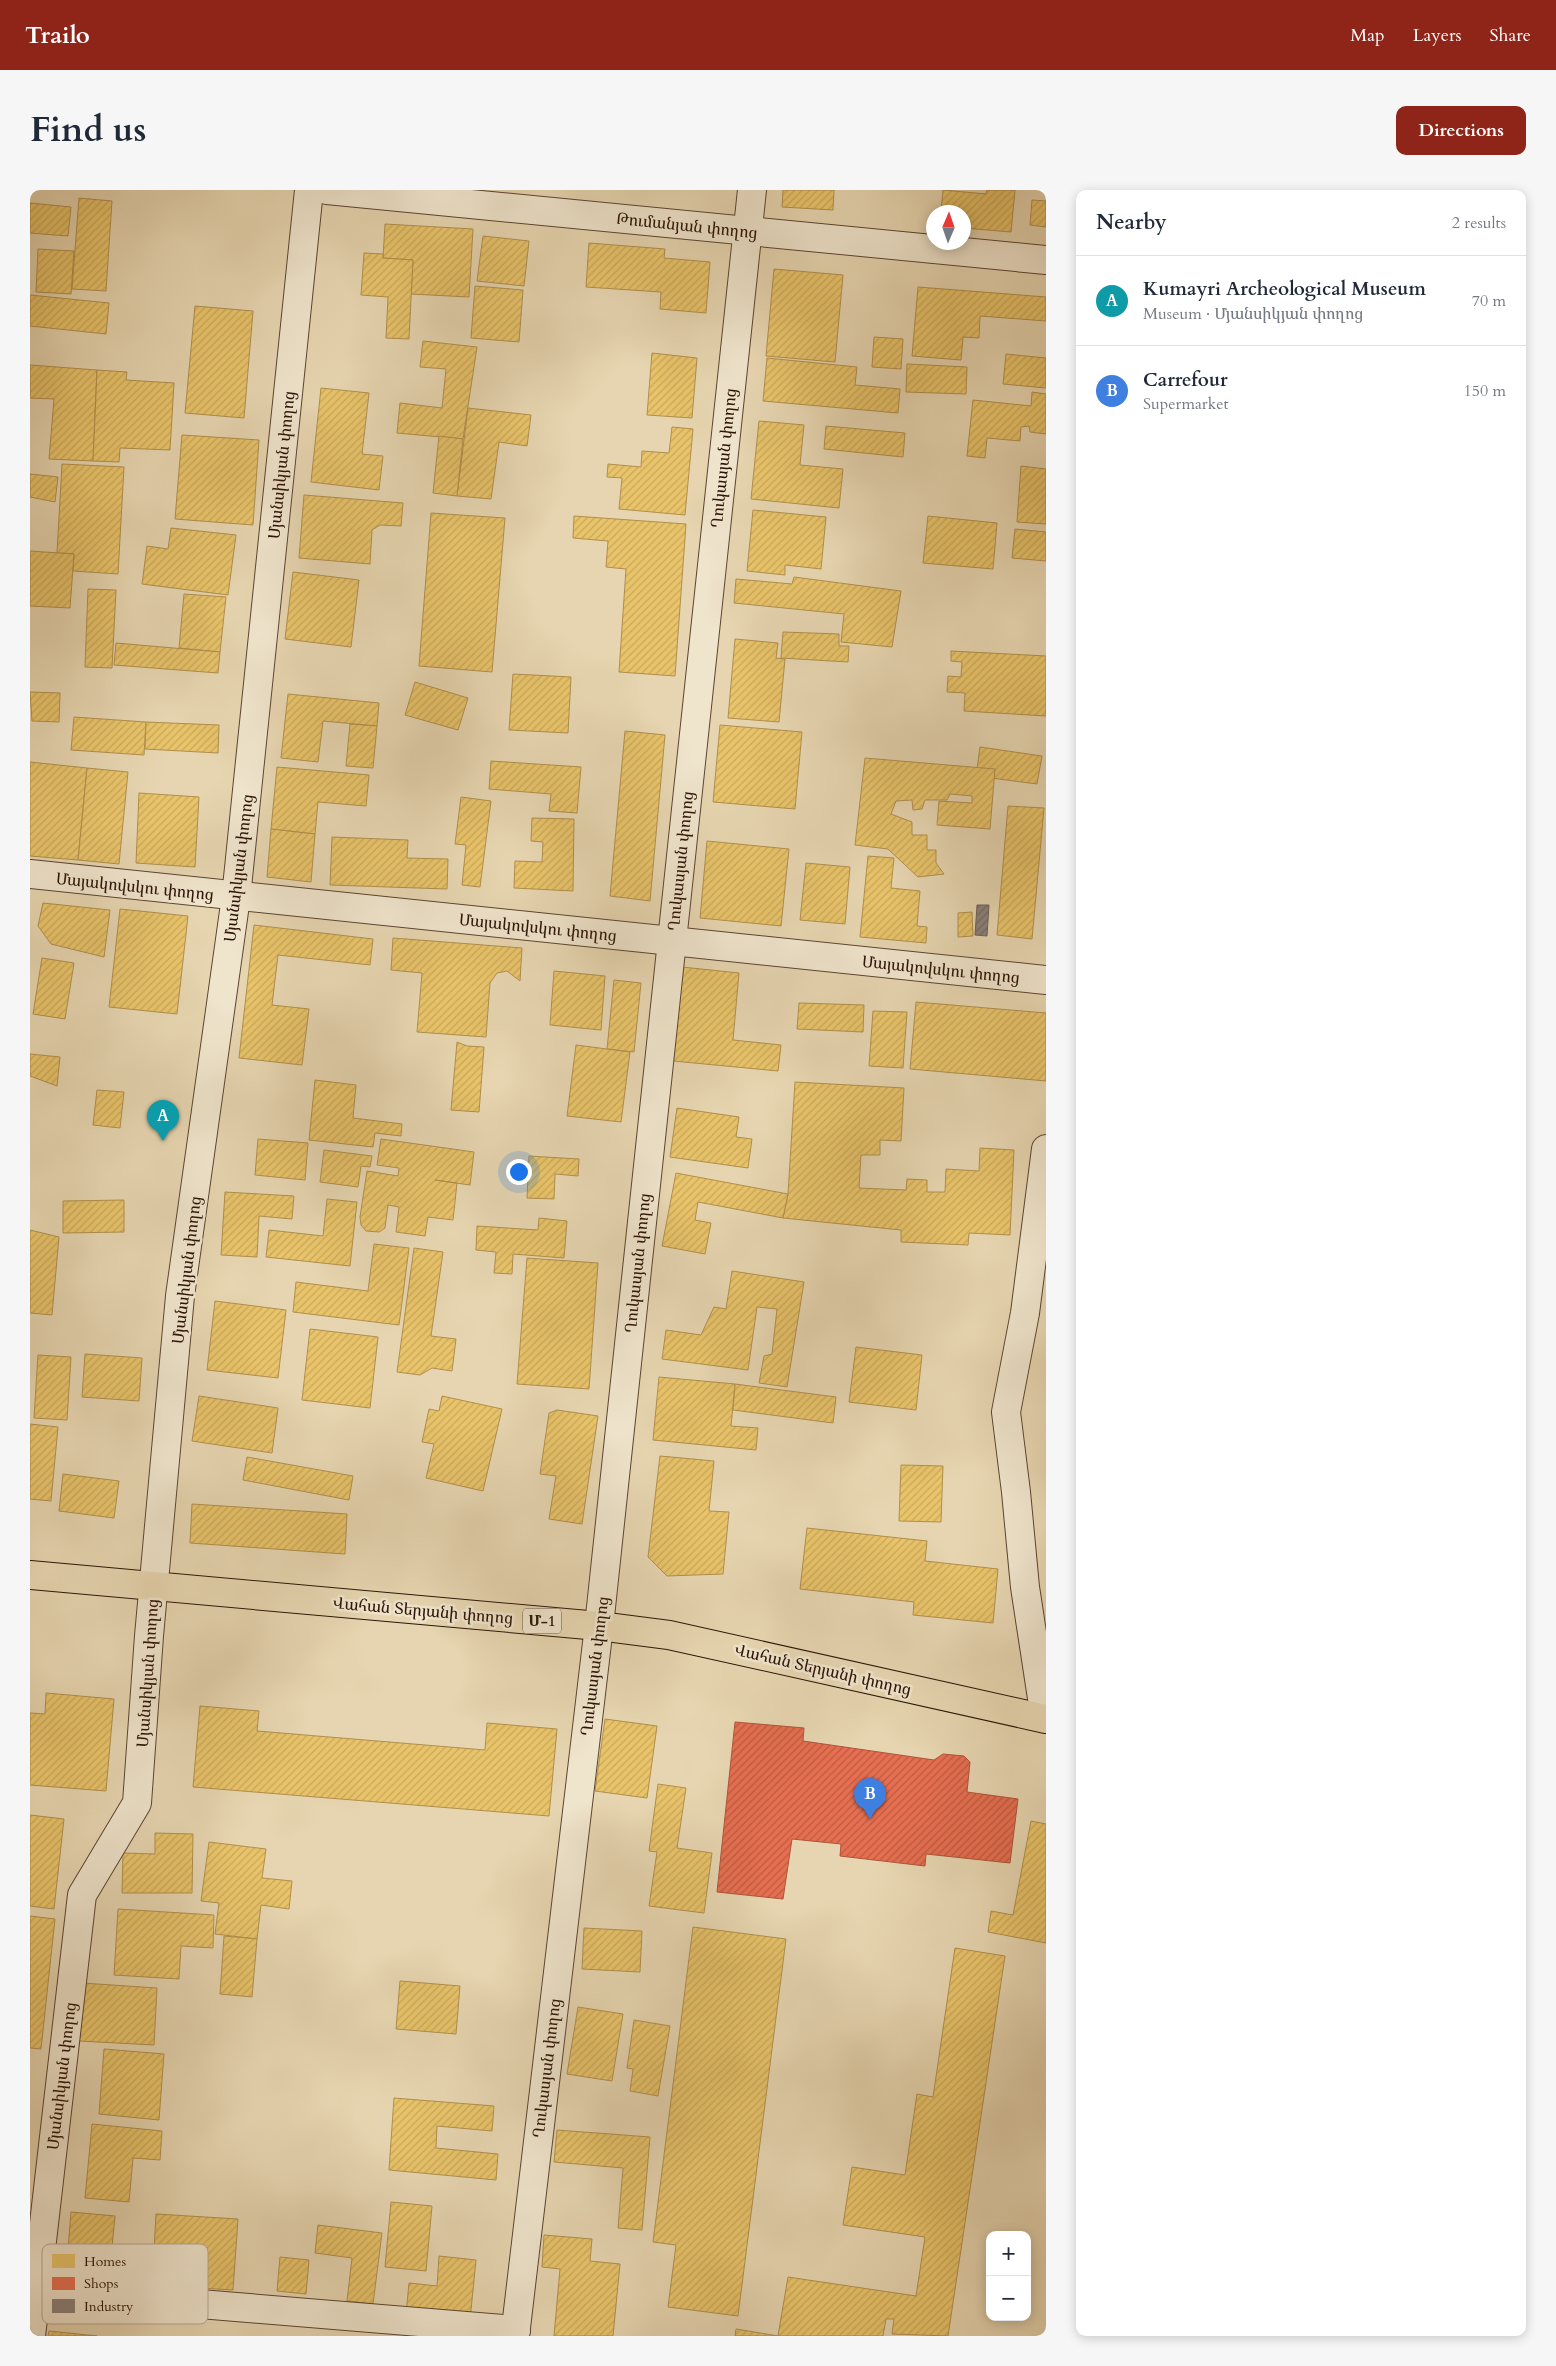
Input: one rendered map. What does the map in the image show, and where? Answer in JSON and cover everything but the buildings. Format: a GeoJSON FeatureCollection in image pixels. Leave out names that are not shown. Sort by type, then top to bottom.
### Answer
{"type":"FeatureCollection","features":[{"type":"Feature","properties":{"kind":"highway","name":"Վահան Տերյանի փողոց"},"geometry":{"type":"LineString","coordinates":[[30,1575],[598,1626],[669,1635],[1045,1719]]}},
{"type":"Feature","properties":{"kind":"street","name":"Մյանսիկյան փողոց"},"geometry":{"type":"LineString","coordinates":[[31,2336],[33,2290],[82,1895],[137,1803],[180,1296],[236,897],[309,190]]}},
{"type":"Feature","properties":{"kind":"street","name":"Թումանյան փողոց"},"geometry":{"type":"LineString","coordinates":[[327,190],[1046,260]]}},
{"type":"Feature","properties":{"kind":"street","name":"Ղուկասյան փողոց"},"geometry":{"type":"LineString","coordinates":[[515,2333],[598,1626],[752,190]]}},
{"type":"Feature","properties":{"kind":"street","name":"Մայակովսկու փողոց"},"geometry":{"type":"LineString","coordinates":[[30,874],[1046,980]]}},
{"type":"Feature","properties":{"kind":"street"},"geometry":{"type":"LineString","coordinates":[[1045,1719],[1025,1587],[1006,1412],[1025,1313],[1046,1149]]}},
{"type":"Feature","properties":{"kind":"street"},"geometry":{"type":"LineString","coordinates":[[208,2306],[515,2333]]}},
{"type":"Feature","properties":{"kind":"place","name":"Kumayri Archeological Museum"},"geometry":{"type":"Point","coordinates":[163,1141]}},
{"type":"Feature","properties":{"kind":"place","name":"Carrefour"},"geometry":{"type":"Point","coordinates":[870,1819]}}]}
